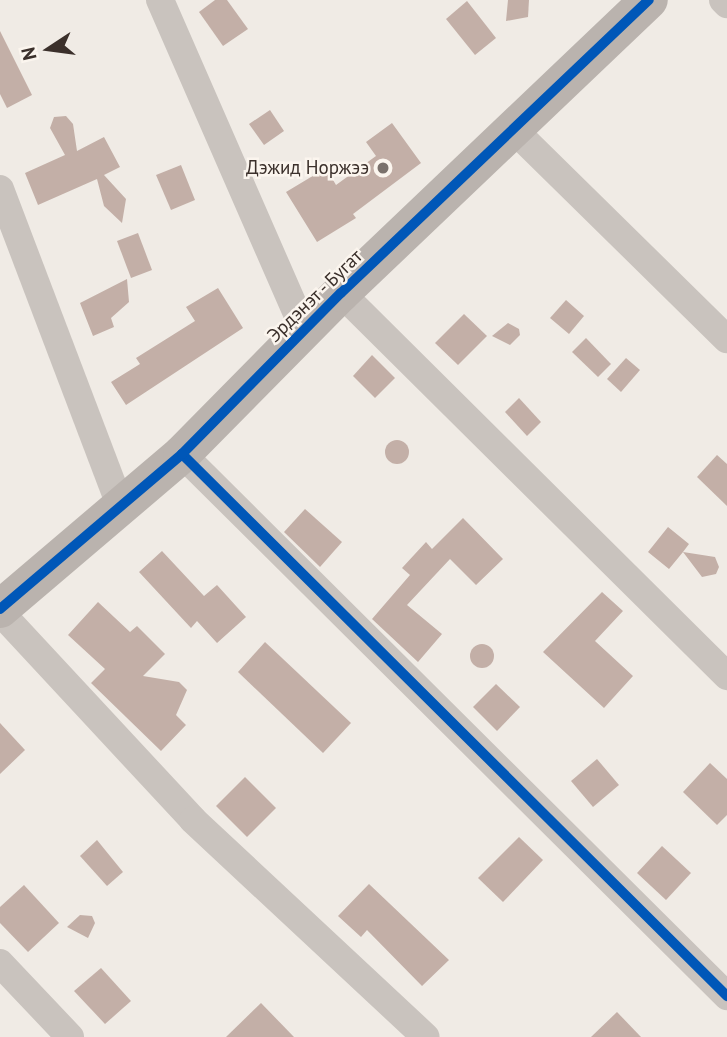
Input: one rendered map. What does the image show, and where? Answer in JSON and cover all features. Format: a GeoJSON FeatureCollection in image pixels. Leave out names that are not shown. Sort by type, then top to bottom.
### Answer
{"type":"FeatureCollection","features":[{"type":"Feature","properties":{"kind":"street"},"geometry":{"type":"LineString","coordinates":[[160,0],[304,330]]}},
{"type":"Feature","properties":{"kind":"street","name":"Эрдэнэт - Бугат"},"geometry":{"type":"LineString","coordinates":[[0,611],[181,454],[341,293],[515,131],[649,0]]}},
{"type":"Feature","properties":{"kind":"street"},"geometry":{"type":"LineString","coordinates":[[723,0],[727,5]]}},
{"type":"Feature","properties":{"kind":"street"},"geometry":{"type":"LineString","coordinates":[[515,131],[727,338]]}},
{"type":"Feature","properties":{"kind":"street"},"geometry":{"type":"LineString","coordinates":[[0,189],[121,507]]}},
{"type":"Feature","properties":{"kind":"street"},"geometry":{"type":"LineString","coordinates":[[341,293],[727,676]]}},
{"type":"Feature","properties":{"kind":"street"},"geometry":{"type":"LineString","coordinates":[[181,454],[727,996]]}},
{"type":"Feature","properties":{"kind":"street"},"geometry":{"type":"LineString","coordinates":[[0,611],[193,820],[426,1037]]}},
{"type":"Feature","properties":{"kind":"street"},"geometry":{"type":"LineString","coordinates":[[0,963],[70,1037]]}},
{"type":"Feature","properties":{"kind":"building"},"geometry":{"type":"Polygon","coordinates":[[[215,0],[227,0],[248,29],[223,46],[199,12],[215,0]]]}},
{"type":"Feature","properties":{"kind":"building"},"geometry":{"type":"Polygon","coordinates":[[[508,0],[529,0],[528,17],[506,21],[508,0]]]}},
{"type":"Feature","properties":{"kind":"building"},"geometry":{"type":"Polygon","coordinates":[[[467,1],[496,38],[475,55],[446,19],[467,1]]]}},
{"type":"Feature","properties":{"kind":"building"},"geometry":{"type":"Polygon","coordinates":[[[0,31],[32,95],[7,108],[0,94],[0,31]]]}},
{"type":"Feature","properties":{"kind":"building"},"geometry":{"type":"Polygon","coordinates":[[[270,110],[284,131],[264,145],[249,124],[270,110]]]}},
{"type":"Feature","properties":{"kind":"building"},"geometry":{"type":"Polygon","coordinates":[[[66,116],[73,124],[77,151],[104,137],[120,167],[104,175],[126,199],[122,223],[104,206],[97,179],[38,205],[25,173],[65,155],[50,128],[54,117],[66,116]]]}},
{"type":"Feature","properties":{"kind":"building"},"geometry":{"type":"Polygon","coordinates":[[[392,123],[421,163],[353,214],[356,218],[317,242],[286,192],[326,168],[336,185],[376,156],[366,142],[392,123]]]}},
{"type":"Feature","properties":{"kind":"building"},"geometry":{"type":"Polygon","coordinates":[[[181,165],[195,200],[171,210],[156,175],[181,165]]]}},
{"type":"Feature","properties":{"kind":"building"},"geometry":{"type":"Polygon","coordinates":[[[138,233],[152,270],[131,278],[117,241],[138,233]]]}},
{"type":"Feature","properties":{"kind":"building"},"geometry":{"type":"Polygon","coordinates":[[[127,279],[129,302],[111,318],[114,327],[93,336],[80,303],[127,279]]]}},
{"type":"Feature","properties":{"kind":"building"},"geometry":{"type":"Polygon","coordinates":[[[218,288],[243,328],[126,405],[111,382],[140,364],[136,358],[195,321],[186,307],[218,288]]]}},
{"type":"Feature","properties":{"kind":"building"},"geometry":{"type":"Polygon","coordinates":[[[566,300],[584,316],[569,334],[550,318],[566,300]]]}},
{"type":"Feature","properties":{"kind":"building"},"geometry":{"type":"Polygon","coordinates":[[[464,314],[487,336],[458,365],[435,343],[464,314]]]}},
{"type":"Feature","properties":{"kind":"building"},"geometry":{"type":"Polygon","coordinates":[[[508,323],[519,329],[520,335],[510,345],[492,336],[508,323]]]}},
{"type":"Feature","properties":{"kind":"building"},"geometry":{"type":"Polygon","coordinates":[[[586,338],[611,364],[598,377],[572,352],[586,338]]]}},
{"type":"Feature","properties":{"kind":"building"},"geometry":{"type":"Polygon","coordinates":[[[372,355],[395,378],[375,398],[353,376],[372,355]]]}},
{"type":"Feature","properties":{"kind":"building"},"geometry":{"type":"Polygon","coordinates":[[[626,358],[640,370],[621,392],[607,379],[626,358]]]}},
{"type":"Feature","properties":{"kind":"building"},"geometry":{"type":"Polygon","coordinates":[[[519,398],[541,422],[527,436],[505,412],[519,398]]]}},
{"type":"Feature","properties":{"kind":"building"},"geometry":{"type":"Polygon","coordinates":[[[397,440],[405,444],[409,452],[405,460],[397,464],[389,460],[385,452],[389,444],[397,440]]]}},
{"type":"Feature","properties":{"kind":"building"},"geometry":{"type":"Polygon","coordinates":[[[717,455],[727,464],[727,506],[697,477],[717,455]]]}},
{"type":"Feature","properties":{"kind":"building"},"geometry":{"type":"Polygon","coordinates":[[[305,509],[342,542],[320,567],[284,532],[305,509]]]}},
{"type":"Feature","properties":{"kind":"building"},"geometry":{"type":"Polygon","coordinates":[[[463,518],[503,559],[476,585],[450,559],[407,605],[442,634],[418,662],[372,619],[410,575],[402,568],[426,542],[432,549],[463,518]]]}},
{"type":"Feature","properties":{"kind":"building"},"geometry":{"type":"Polygon","coordinates":[[[668,527],[689,544],[669,569],[648,552],[668,527]]]}},
{"type":"Feature","properties":{"kind":"building"},"geometry":{"type":"Polygon","coordinates":[[[162,551],[204,596],[217,585],[246,617],[217,643],[197,621],[191,628],[139,572],[162,551]]]}},
{"type":"Feature","properties":{"kind":"building"},"geometry":{"type":"Polygon","coordinates":[[[683,552],[715,557],[719,567],[716,574],[702,577],[683,552]]]}},
{"type":"Feature","properties":{"kind":"building"},"geometry":{"type":"Polygon","coordinates":[[[602,592],[623,611],[595,641],[633,676],[604,708],[543,652],[602,592]]]}},
{"type":"Feature","properties":{"kind":"building"},"geometry":{"type":"Polygon","coordinates":[[[98,602],[130,632],[137,626],[165,654],[143,676],[179,682],[187,690],[176,715],[186,725],[161,751],[91,683],[105,669],[68,635],[98,602]]]}},
{"type":"Feature","properties":{"kind":"building"},"geometry":{"type":"Polygon","coordinates":[[[265,642],[351,723],[323,753],[238,672],[265,642]]]}},
{"type":"Feature","properties":{"kind":"building"},"geometry":{"type":"Polygon","coordinates":[[[482,644],[493,651],[494,656],[487,667],[482,668],[471,661],[470,656],[477,645],[482,644]]]}},
{"type":"Feature","properties":{"kind":"building"},"geometry":{"type":"Polygon","coordinates":[[[496,684],[520,707],[497,731],[473,707],[496,684]]]}},
{"type":"Feature","properties":{"kind":"building"},"geometry":{"type":"Polygon","coordinates":[[[0,723],[25,750],[0,774],[0,723]]]}},
{"type":"Feature","properties":{"kind":"building"},"geometry":{"type":"Polygon","coordinates":[[[597,759],[619,785],[593,807],[571,781],[597,759]]]}},
{"type":"Feature","properties":{"kind":"building"},"geometry":{"type":"Polygon","coordinates":[[[710,763],[727,779],[727,815],[717,825],[683,792],[710,763]]]}},
{"type":"Feature","properties":{"kind":"building"},"geometry":{"type":"Polygon","coordinates":[[[245,777],[276,808],[247,837],[216,806],[245,777]]]}},
{"type":"Feature","properties":{"kind":"building"},"geometry":{"type":"Polygon","coordinates":[[[519,837],[543,860],[503,902],[478,878],[519,837]]]}},
{"type":"Feature","properties":{"kind":"building"},"geometry":{"type":"Polygon","coordinates":[[[97,840],[123,872],[107,886],[80,856],[97,840]]]}},
{"type":"Feature","properties":{"kind":"building"},"geometry":{"type":"Polygon","coordinates":[[[662,846],[691,873],[666,900],[637,873],[662,846]]]}},
{"type":"Feature","properties":{"kind":"building"},"geometry":{"type":"Polygon","coordinates":[[[369,884],[449,960],[422,986],[367,930],[361,937],[338,916],[369,884]]]}},
{"type":"Feature","properties":{"kind":"building"},"geometry":{"type":"Polygon","coordinates":[[[24,885],[59,923],[28,952],[0,923],[0,907],[24,885]]]}},
{"type":"Feature","properties":{"kind":"building"},"geometry":{"type":"Polygon","coordinates":[[[80,915],[92,916],[95,923],[88,938],[67,927],[80,915]]]}},
{"type":"Feature","properties":{"kind":"building"},"geometry":{"type":"Polygon","coordinates":[[[101,968],[131,1001],[105,1024],[74,991],[101,968]]]}},
{"type":"Feature","properties":{"kind":"building"},"geometry":{"type":"Polygon","coordinates":[[[261,1003],[294,1037],[226,1037],[261,1003]]]}},
{"type":"Feature","properties":{"kind":"building"},"geometry":{"type":"Polygon","coordinates":[[[617,1012],[641,1037],[591,1037],[617,1012]]]}},
{"type":"Feature","properties":{"kind":"cycle path"},"geometry":{"type":"LineString","coordinates":[[0,609],[182,454],[341,293],[649,0]]}},
{"type":"Feature","properties":{"kind":"cycle path"},"geometry":{"type":"LineString","coordinates":[[182,454],[727,996]]}},
{"type":"Feature","properties":{"kind":"place","name":"Дэжид Норжээ"},"geometry":{"type":"Point","coordinates":[383,168]}}]}
